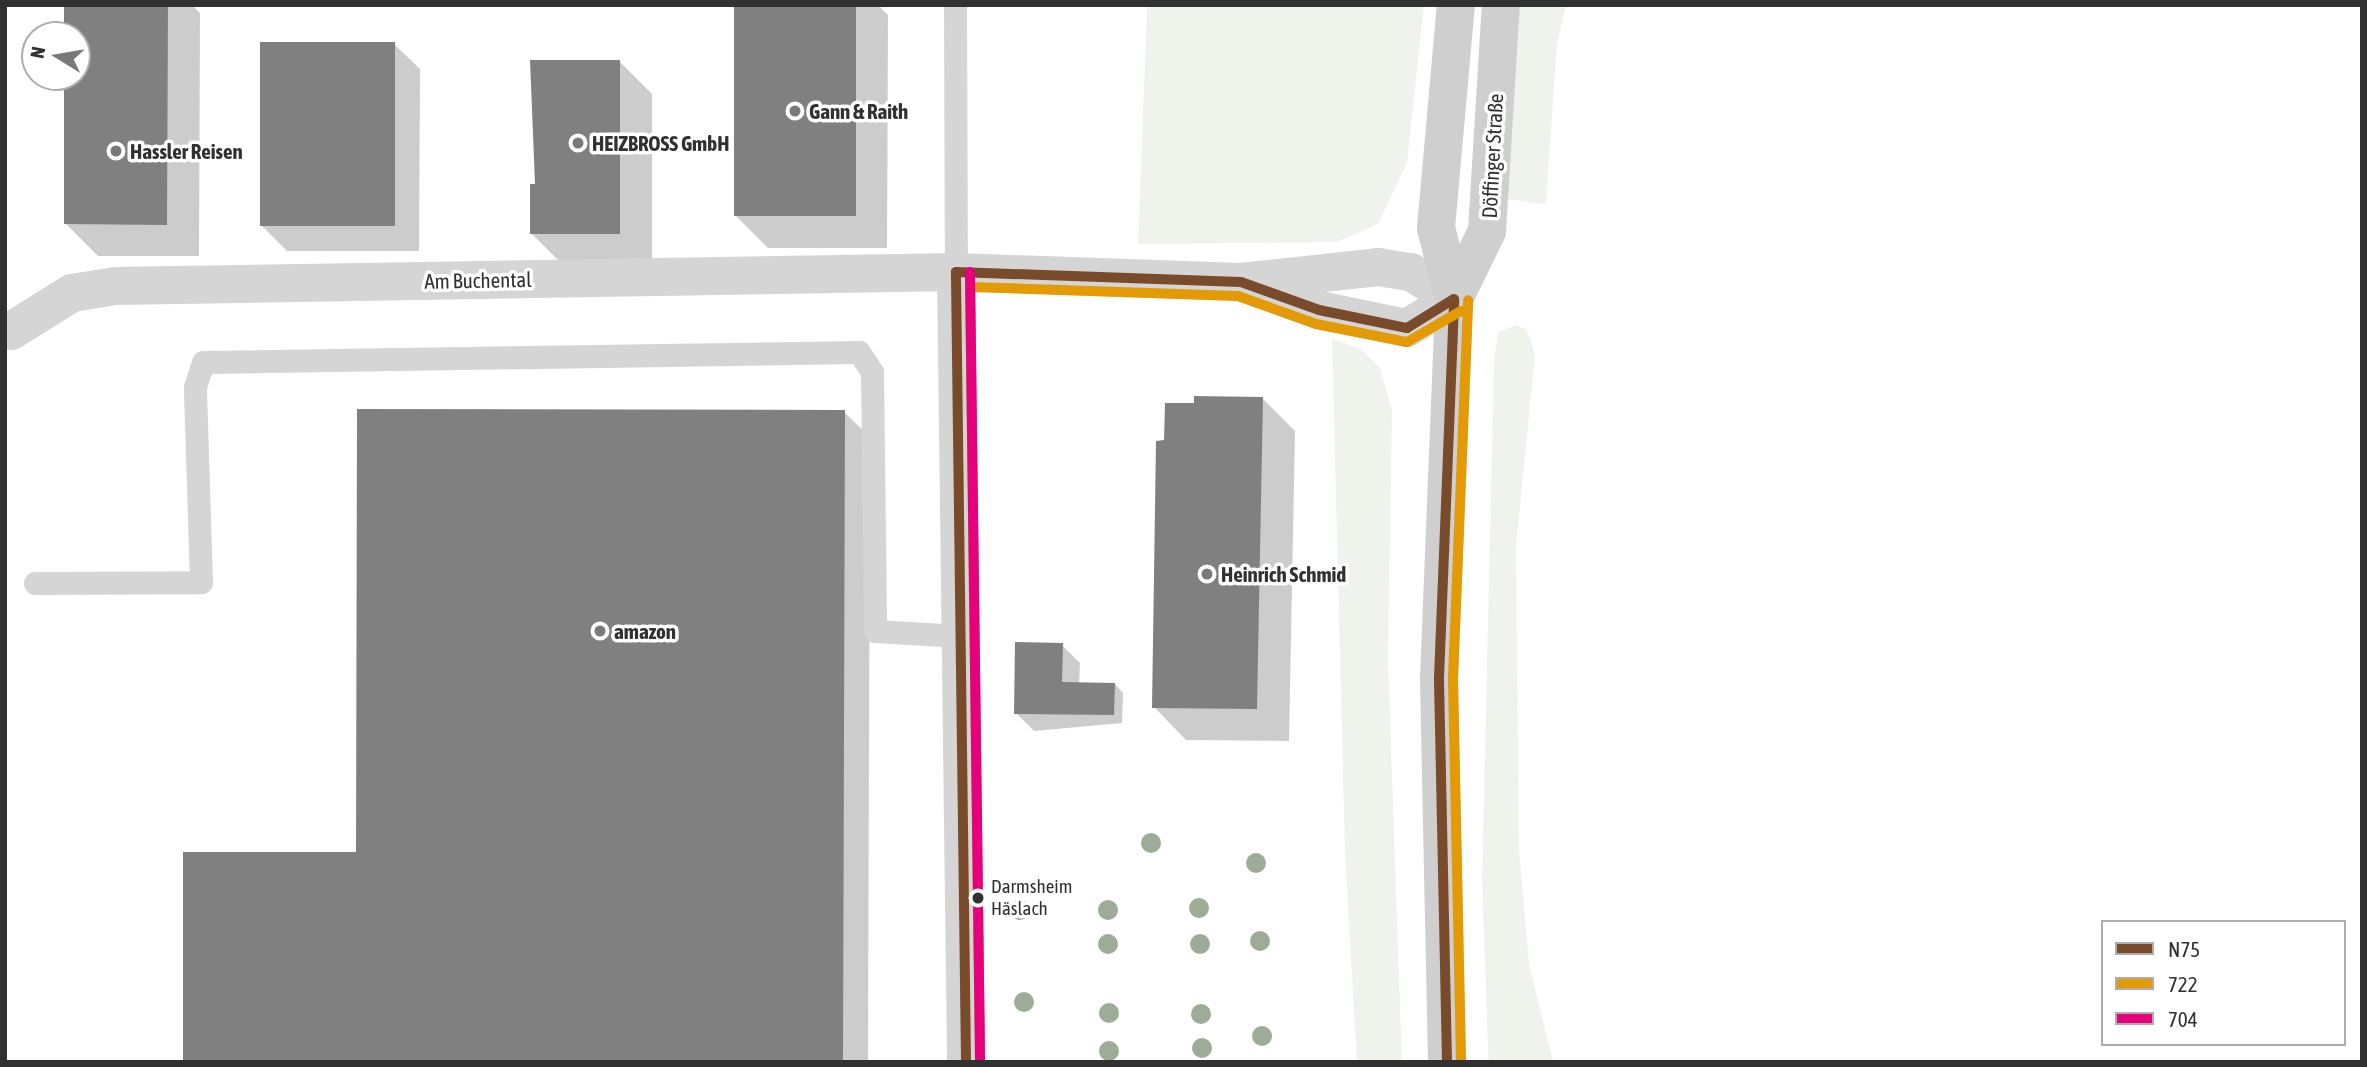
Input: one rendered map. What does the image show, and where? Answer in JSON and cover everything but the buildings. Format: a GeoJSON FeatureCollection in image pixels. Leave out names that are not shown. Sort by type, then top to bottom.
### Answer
{"type":"FeatureCollection","features":[{"type":"Feature","properties":{"kind":"main road","name":"Döffinger Straße"},"geometry":{"type":"LineString","coordinates":[[1447,1062],[1439,678],[1454,299],[1436,228],[1456,5]]}},
{"type":"Feature","properties":{"kind":"main road","name":"Döffinger Straße"},"geometry":{"type":"LineString","coordinates":[[1454,299],[1487,231],[1501,5]]}},
{"type":"Feature","properties":{"kind":"street","name":"Am Buchental"},"geometry":{"type":"LineString","coordinates":[[11,331],[72,293],[115,286],[956,272],[1241,282],[1378,267],[1411,272],[1454,299],[1407,328],[1319,310],[1241,282]]}},
{"type":"Feature","properties":{"kind":"street"},"geometry":{"type":"LineString","coordinates":[[956,272],[966,1062]]}},
{"type":"Feature","properties":{"kind":"lane"},"geometry":{"type":"LineString","coordinates":[[955,5],[956,272]]}},
{"type":"Feature","properties":{"kind":"lane"},"geometry":{"type":"LineString","coordinates":[[35,583],[201,582],[195,387],[203,362],[859,352],[872,372],[875,632],[960,636]]}},
{"type":"Feature","properties":{"kind":"shaded area"},"geometry":{"type":"Polygon","coordinates":[[[1147,5],[1424,5],[1407,163],[1378,224],[1337,242],[1138,244],[1147,5]]]}},
{"type":"Feature","properties":{"kind":"shaded area"},"geometry":{"type":"Polygon","coordinates":[[[1513,5],[1566,5],[1557,44],[1546,204],[1504,199],[1513,5]]]}},
{"type":"Feature","properties":{"kind":"shaded area"},"geometry":{"type":"Polygon","coordinates":[[[1517,325],[1527,330],[1535,354],[1516,548],[1519,849],[1529,964],[1553,1062],[1489,1062],[1488,1049],[1482,880],[1494,359],[1498,332],[1517,325]]]}},
{"type":"Feature","properties":{"kind":"shaded area"},"geometry":{"type":"Polygon","coordinates":[[[1332,339],[1361,349],[1380,368],[1392,411],[1388,659],[1402,1062],[1357,1062],[1345,855],[1332,339]]]}},
{"type":"Feature","properties":{"kind":"transit line","name":"N75"},"geometry":{"type":"LineString","coordinates":[[966,1062],[956,272],[1241,282],[1319,310],[1407,328],[1454,299]]}},
{"type":"Feature","properties":{"kind":"transit line","name":"704"},"geometry":{"type":"LineString","coordinates":[[970,272],[980,1062]]}},
{"type":"Feature","properties":{"kind":"transit line","name":"722"},"geometry":{"type":"LineString","coordinates":[[980,1062],[970,287],[1238,296],[1316,324],[1407,342],[1461,311]]}},
{"type":"Feature","properties":{"kind":"transit line","name":"N75"},"geometry":{"type":"LineString","coordinates":[[1447,1062],[1439,678],[1454,299]]}},
{"type":"Feature","properties":{"kind":"transit line","name":"722"},"geometry":{"type":"LineString","coordinates":[[1461,1062],[1453,678],[1468,300]]}},
{"type":"Feature","properties":{"kind":"place","name":"Gann & Raith"},"geometry":{"type":"Point","coordinates":[795,111]}},
{"type":"Feature","properties":{"kind":"place","name":"HEIZBROSS GmbH"},"geometry":{"type":"Point","coordinates":[578,143]}},
{"type":"Feature","properties":{"kind":"place","name":"Hassler Reisen"},"geometry":{"type":"Point","coordinates":[116,151]}},
{"type":"Feature","properties":{"kind":"place","name":"Heinrich Schmid"},"geometry":{"type":"Point","coordinates":[1207,574]}},
{"type":"Feature","properties":{"kind":"place","name":"amazon"},"geometry":{"type":"Point","coordinates":[600,631]}},
{"type":"Feature","properties":{"kind":"place","name":"Darmsheim Häslach"},"geometry":{"type":"Point","coordinates":[978,898]}}]}
